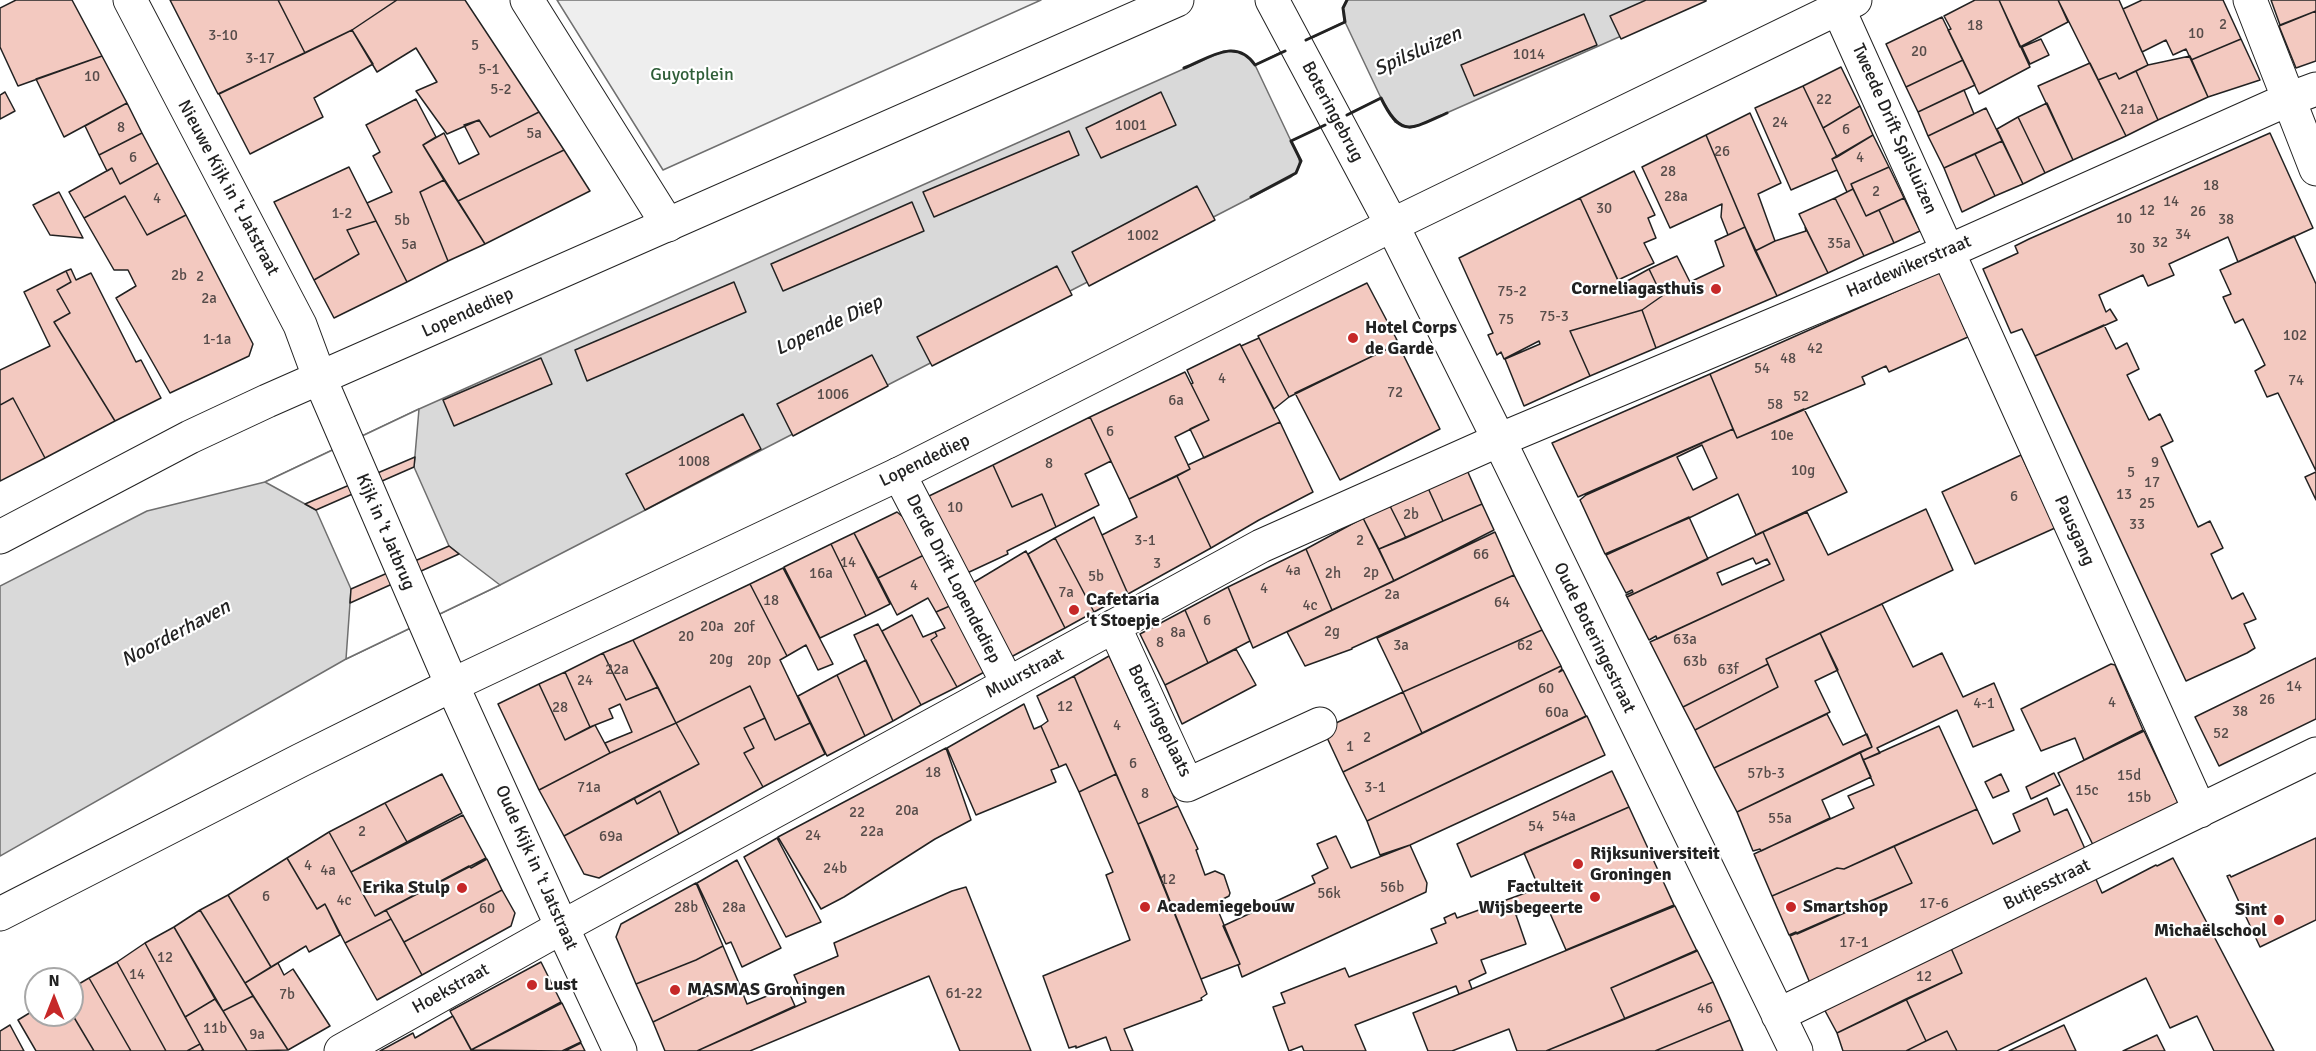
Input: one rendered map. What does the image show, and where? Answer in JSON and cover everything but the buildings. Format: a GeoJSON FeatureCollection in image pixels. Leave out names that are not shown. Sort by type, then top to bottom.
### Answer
{"type":"FeatureCollection","features":[{"type":"Feature","properties":{"kind":"street","name":"Nieuwe Kijk in 't Jatstraat"},"geometry":{"type":"LineString","coordinates":[[130,0],[300,325],[320,379]]}},
{"type":"Feature","properties":{"kind":"street"},"geometry":{"type":"LineString","coordinates":[[527,0],[668,225]]}},
{"type":"Feature","properties":{"kind":"street","name":"Lopendediep"},"geometry":{"type":"LineString","coordinates":[[320,379],[1177,0]]}},
{"type":"Feature","properties":{"kind":"street","name":"Boteringebrug"},"geometry":{"type":"LineString","coordinates":[[1272,0],[1392,225]]}},
{"type":"Feature","properties":{"kind":"street"},"geometry":{"type":"LineString","coordinates":[[2250,0],[2303,94],[2316,169]]}},
{"type":"Feature","properties":{"kind":"street"},"geometry":{"type":"LineString","coordinates":[[1392,225],[1847,4]]}},
{"type":"Feature","properties":{"kind":"street","name":"Tweede Drift Spilsluizen"},"geometry":{"type":"LineString","coordinates":[[1847,4],[1949,251]]}},
{"type":"Feature","properties":{"kind":"street","name":"Hardewikerstraat"},"geometry":{"type":"LineString","coordinates":[[1499,440],[1949,251],[2303,94]]}},
{"type":"Feature","properties":{"kind":"street","name":"Lopendediep"},"geometry":{"type":"LineString","coordinates":[[452,685],[899,474],[1392,225]]}},
{"type":"Feature","properties":{"kind":"street","name":"Oude Boteringestraat"},"geometry":{"type":"LineString","coordinates":[[1392,225],[1796,1051]]}},
{"type":"Feature","properties":{"kind":"street","name":"Pausgang"},"geometry":{"type":"LineString","coordinates":[[1949,251],[2200,811]]}},
{"type":"Feature","properties":{"kind":"street","name":"Kijk in 't Jatbrug"},"geometry":{"type":"LineString","coordinates":[[320,379],[346,444],[452,685]]}},
{"type":"Feature","properties":{"kind":"street"},"geometry":{"type":"LineString","coordinates":[[0,537],[190,437],[320,379]]}},
{"type":"Feature","properties":{"kind":"street","name":"Muurstraat"},"geometry":{"type":"LineString","coordinates":[[562,927],[1261,546],[1499,440]]}},
{"type":"Feature","properties":{"kind":"street","name":"Derde Drift Lopendediep"},"geometry":{"type":"LineString","coordinates":[[899,474],[1008,684]]}},
{"type":"Feature","properties":{"kind":"street","name":"Boteringeplaats"},"geometry":{"type":"LineString","coordinates":[[1114,626],[1187,785],[1320,724]]}},
{"type":"Feature","properties":{"kind":"street"},"geometry":{"type":"LineString","coordinates":[[0,914],[452,685]]}},
{"type":"Feature","properties":{"kind":"street","name":"Oude Kijk in 't Jatstraat"},"geometry":{"type":"LineString","coordinates":[[452,685],[620,1051]]}},
{"type":"Feature","properties":{"kind":"street","name":"Butjesstraat"},"geometry":{"type":"LineString","coordinates":[[1778,1015],[2316,754]]}},
{"type":"Feature","properties":{"kind":"street","name":"Hoekstraat"},"geometry":{"type":"LineString","coordinates":[[341,1051],[562,927]]}},
{"type":"Feature","properties":{"kind":"green space","name":"Guyotplein"},"geometry":{"type":"Polygon","coordinates":[[[557,0],[1041,0],[663,170],[557,0]]]}},
{"type":"Feature","properties":{"kind":"water"},"geometry":{"type":"Polygon","coordinates":[[[1347,0],[1703,0],[1417,126],[1410,128],[1395,122],[1381,98],[1291,141],[1299,164],[1296,173],[1291,177],[500,585],[346,659],[0,856],[0,586],[147,511],[265,482],[419,409],[1224,51],[1242,53],[1255,65],[1344,22],[1343,8],[1347,0]]]}},
{"type":"Feature","properties":{"kind":"pier"},"geometry":{"type":"Polygon","coordinates":[[[1345,22],[1381,98],[1291,141],[1255,65],[1345,22]]]}},
{"type":"Feature","properties":{"kind":"pier"},"geometry":{"type":"Polygon","coordinates":[[[419,409],[414,467],[449,546],[500,585],[346,659],[351,589],[316,510],[265,482],[419,409]]]}},
{"type":"Feature","properties":{"kind":"wall"},"geometry":{"type":"LineString","coordinates":[[1306,40],[1345,22],[1343,8],[1347,0]]}},
{"type":"Feature","properties":{"kind":"wall"},"geometry":{"type":"LineString","coordinates":[[1184,68],[1222,52],[1239,52],[1255,65],[1285,51]]}},
{"type":"Feature","properties":{"kind":"wall"},"geometry":{"type":"LineString","coordinates":[[1347,115],[1381,98],[1395,120],[1408,127],[1447,113]]}},
{"type":"Feature","properties":{"kind":"wall"},"geometry":{"type":"LineString","coordinates":[[1251,197],[1296,173],[1301,161],[1291,141],[1325,125]]}},
{"type":"Feature","properties":{"kind":"place","name":"Corneliagasthuis"},"geometry":{"type":"Point","coordinates":[1716,289]}},
{"type":"Feature","properties":{"kind":"place","name":"Hotel Corps de Garde"},"geometry":{"type":"Point","coordinates":[1353,338]}},
{"type":"Feature","properties":{"kind":"place","name":"Cafetaria 't Stoepje"},"geometry":{"type":"Point","coordinates":[1074,610]}},
{"type":"Feature","properties":{"kind":"place","name":"Rijksuniversiteit Groningen"},"geometry":{"type":"Point","coordinates":[1578,864]}},
{"type":"Feature","properties":{"kind":"place","name":"Erika Stulp"},"geometry":{"type":"Point","coordinates":[462,888]}},
{"type":"Feature","properties":{"kind":"place","name":"Factulteit Wijsbegeerte"},"geometry":{"type":"Point","coordinates":[1595,897]}},
{"type":"Feature","properties":{"kind":"place","name":"Academiegebouw"},"geometry":{"type":"Point","coordinates":[1145,907]}},
{"type":"Feature","properties":{"kind":"place","name":"Smartshop"},"geometry":{"type":"Point","coordinates":[1791,907]}},
{"type":"Feature","properties":{"kind":"place","name":"Sint Michaëlschool"},"geometry":{"type":"Point","coordinates":[2279,920]}},
{"type":"Feature","properties":{"kind":"place","name":"Lust"},"geometry":{"type":"Point","coordinates":[532,985]}},
{"type":"Feature","properties":{"kind":"place","name":"MASMAS Groningen"},"geometry":{"type":"Point","coordinates":[675,990]}},
{"type":"Feature","properties":{"kind":"water label","name":"Spilsluizen"},"geometry":{"type":"Point","coordinates":[1418,52]}},
{"type":"Feature","properties":{"kind":"water label","name":"Lopende Diep"},"geometry":{"type":"Point","coordinates":[829,326]}},
{"type":"Feature","properties":{"kind":"water label","name":"Noorderhaven"},"geometry":{"type":"Point","coordinates":[176,634]}}]}
